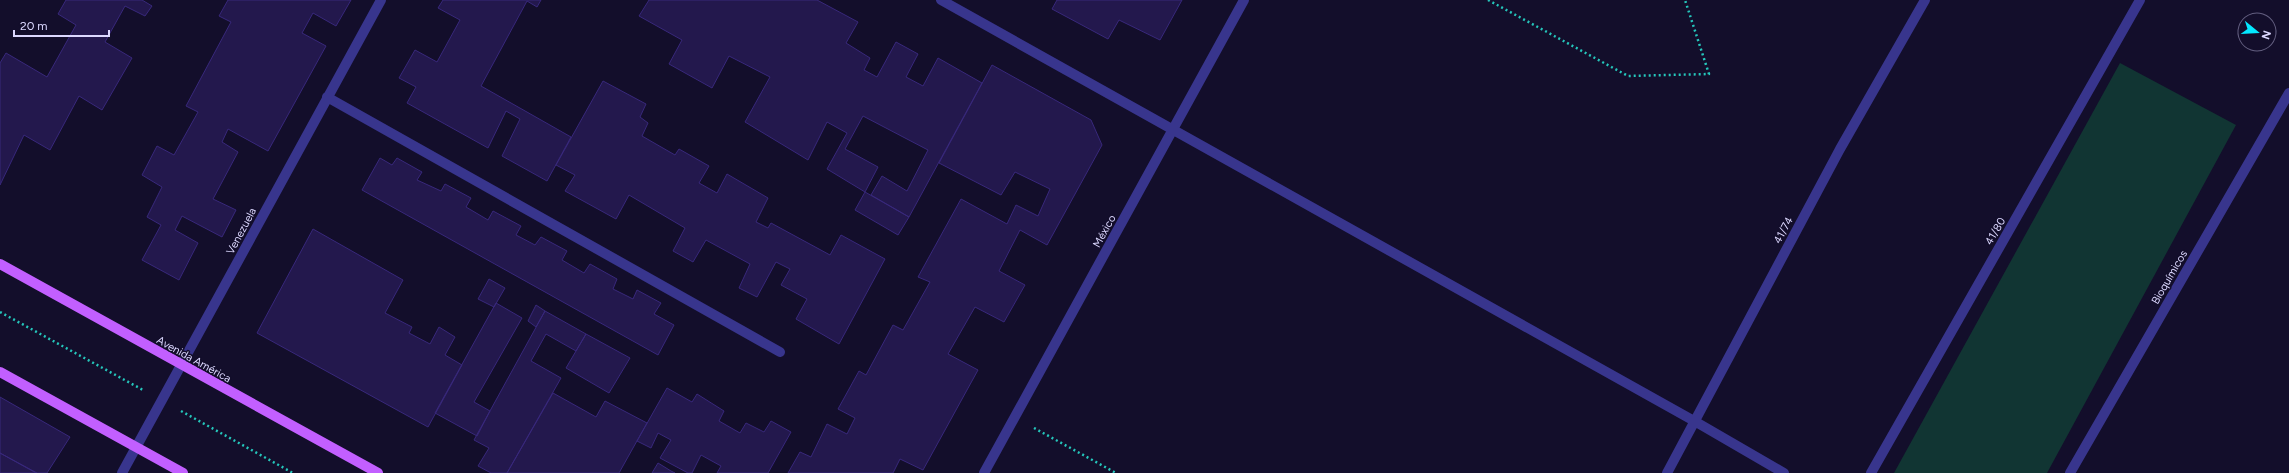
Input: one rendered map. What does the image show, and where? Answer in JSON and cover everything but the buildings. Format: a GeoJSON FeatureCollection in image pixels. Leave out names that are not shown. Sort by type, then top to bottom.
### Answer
{"type":"FeatureCollection","features":[{"type":"Feature","properties":{"kind":"main road","name":"Avenida América"},"geometry":{"type":"LineString","coordinates":[[0,264],[378,473]]}},
{"type":"Feature","properties":{"kind":"main road"},"geometry":{"type":"LineString","coordinates":[[0,372],[183,473]]}},
{"type":"Feature","properties":{"kind":"street","name":"Venezuela"},"geometry":{"type":"LineString","coordinates":[[122,473],[182,366],[381,0]]}},
{"type":"Feature","properties":{"kind":"street"},"geometry":{"type":"LineString","coordinates":[[941,0],[1696,422],[1784,473]]}},
{"type":"Feature","properties":{"kind":"street","name":"México"},"geometry":{"type":"LineString","coordinates":[[984,473],[1174,130],[1244,0]]}},
{"type":"Feature","properties":{"kind":"street","name":"41/74"},"geometry":{"type":"LineString","coordinates":[[1667,473],[1696,422],[1840,149],[1925,0]]}},
{"type":"Feature","properties":{"kind":"street","name":"41/80"},"geometry":{"type":"LineString","coordinates":[[1871,473],[2140,0]]}},
{"type":"Feature","properties":{"kind":"street","name":"Bioquímicos"},"geometry":{"type":"LineString","coordinates":[[2070,473],[2289,93]]}},
{"type":"Feature","properties":{"kind":"street"},"geometry":{"type":"LineString","coordinates":[[327,97],[780,352]]}},
{"type":"Feature","properties":{"kind":"path"},"geometry":{"type":"LineString","coordinates":[[1488,0],[1628,76],[1709,74],[1685,0]]}},
{"type":"Feature","properties":{"kind":"path"},"geometry":{"type":"LineString","coordinates":[[1014,417],[1116,473]]}},
{"type":"Feature","properties":{"kind":"green space"},"geometry":{"type":"Polygon","coordinates":[[[2120,63],[2236,125],[2047,473],[1894,473],[2120,63]]]}}]}
